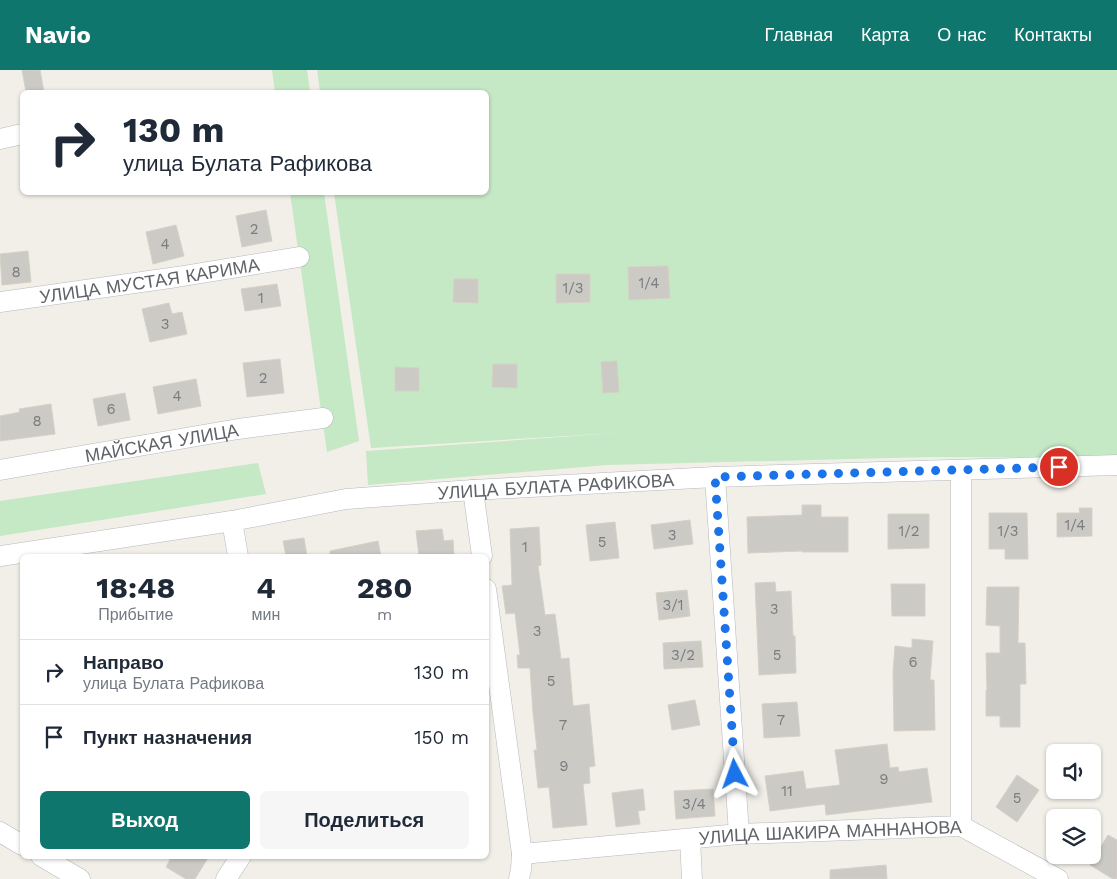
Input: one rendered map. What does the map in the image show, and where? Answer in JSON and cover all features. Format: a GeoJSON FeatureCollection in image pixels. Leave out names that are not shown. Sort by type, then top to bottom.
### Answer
{"type":"FeatureCollection","features":[{"type":"Feature","properties":{"kind":"street"},"geometry":{"type":"LineString","coordinates":[[0,139],[20,134]]}},
{"type":"Feature","properties":{"kind":"street","name":"УЛИЦА МУСТАЯ КАРИМА"},"geometry":{"type":"LineString","coordinates":[[0,302],[299,257]]}},
{"type":"Feature","properties":{"kind":"street","name":"МАЙСКАЯ УЛИЦА"},"geometry":{"type":"LineString","coordinates":[[0,470],[238,429],[323,418]]}},
{"type":"Feature","properties":{"kind":"street","name":"УЛИЦА БУЛАТА РАФИКОВА"},"geometry":{"type":"LineString","coordinates":[[0,556],[232,520],[346,499],[715,477],[1117,465]]}},
{"type":"Feature","properties":{"kind":"street","name":"УЛИЦА ШАКИРА МАННАНОВА"},"geometry":{"type":"LineString","coordinates":[[522,854],[739,834],[961,826],[962,470]]}},
{"type":"Feature","properties":{"kind":"street"},"geometry":{"type":"LineString","coordinates":[[715,477],[739,834]]}},
{"type":"Feature","properties":{"kind":"street"},"geometry":{"type":"LineString","coordinates":[[473,490],[482,554]]}},
{"type":"Feature","properties":{"kind":"street"},"geometry":{"type":"LineString","coordinates":[[232,520],[238,554]]}},
{"type":"Feature","properties":{"kind":"street"},"geometry":{"type":"LineString","coordinates":[[489,611],[522,854],[519,879]]}},
{"type":"Feature","properties":{"kind":"street"},"geometry":{"type":"LineString","coordinates":[[961,826],[1058,879]]}},
{"type":"Feature","properties":{"kind":"street"},"geometry":{"type":"LineString","coordinates":[[0,832],[20,844]]}},
{"type":"Feature","properties":{"kind":"street"},"geometry":{"type":"LineString","coordinates":[[690,838],[692,879]]}},
{"type":"Feature","properties":{"kind":"street"},"geometry":{"type":"LineString","coordinates":[[46,859],[80,879]]}},
{"type":"Feature","properties":{"kind":"street"},"geometry":{"type":"LineString","coordinates":[[226,879],[239,859]]}},
{"type":"Feature","properties":{"kind":"green space"},"geometry":{"type":"Polygon","coordinates":[[[272,70],[307,70],[310,90],[275,90],[272,70]]]}},
{"type":"Feature","properties":{"kind":"green space"},"geometry":{"type":"Polygon","coordinates":[[[317,70],[1117,70],[1117,455],[1091,458],[930,457],[607,465],[368,485],[366,451],[616,433],[371,448],[334,195],[489,195],[489,90],[320,90],[317,70]]]}},
{"type":"Feature","properties":{"kind":"green space"},"geometry":{"type":"Polygon","coordinates":[[[290,195],[324,195],[359,441],[327,452],[290,195]]]}},
{"type":"Feature","properties":{"kind":"green space"},"geometry":{"type":"Polygon","coordinates":[[[258,463],[266,494],[0,536],[0,501],[258,463]]]}},
{"type":"Feature","properties":{"kind":"building"},"geometry":{"type":"Polygon","coordinates":[[[22,70],[40,70],[44,90],[26,90],[22,70]]]}},
{"type":"Feature","properties":{"kind":"building"},"geometry":{"type":"Polygon","coordinates":[[[266,210],[272,241],[242,247],[236,216],[266,210]]]}},
{"type":"Feature","properties":{"kind":"building"},"geometry":{"type":"Polygon","coordinates":[[[176,225],[184,256],[153,264],[146,232],[176,225]]]}},
{"type":"Feature","properties":{"kind":"building"},"geometry":{"type":"Polygon","coordinates":[[[28,251],[31,282],[2,285],[0,254],[28,251]]]}},
{"type":"Feature","properties":{"kind":"building"},"geometry":{"type":"Polygon","coordinates":[[[668,266],[670,298],[629,300],[628,267],[668,266]]]}},
{"type":"Feature","properties":{"kind":"building"},"geometry":{"type":"Polygon","coordinates":[[[556,274],[590,274],[590,302],[556,303],[556,274]]]}},
{"type":"Feature","properties":{"kind":"building"},"geometry":{"type":"Polygon","coordinates":[[[454,279],[478,279],[478,303],[453,302],[454,279]]]}},
{"type":"Feature","properties":{"kind":"building"},"geometry":{"type":"Polygon","coordinates":[[[277,284],[281,306],[245,311],[241,289],[277,284]]]}},
{"type":"Feature","properties":{"kind":"building"},"geometry":{"type":"Polygon","coordinates":[[[169,303],[172,314],[182,312],[187,334],[150,342],[142,309],[169,303]]]}},
{"type":"Feature","properties":{"kind":"building"},"geometry":{"type":"Polygon","coordinates":[[[280,359],[284,393],[247,397],[243,363],[280,359]]]}},
{"type":"Feature","properties":{"kind":"building"},"geometry":{"type":"Polygon","coordinates":[[[617,361],[619,392],[603,393],[601,362],[617,361]]]}},
{"type":"Feature","properties":{"kind":"building"},"geometry":{"type":"Polygon","coordinates":[[[493,364],[517,364],[517,388],[492,387],[493,364]]]}},
{"type":"Feature","properties":{"kind":"building"},"geometry":{"type":"Polygon","coordinates":[[[395,367],[419,368],[419,391],[395,391],[395,367]]]}},
{"type":"Feature","properties":{"kind":"building"},"geometry":{"type":"Polygon","coordinates":[[[196,379],[201,406],[158,414],[153,387],[196,379]]]}},
{"type":"Feature","properties":{"kind":"building"},"geometry":{"type":"Polygon","coordinates":[[[125,393],[130,420],[98,426],[93,399],[125,393]]]}},
{"type":"Feature","properties":{"kind":"building"},"geometry":{"type":"Polygon","coordinates":[[[51,404],[55,434],[0,441],[0,416],[20,412],[19,409],[51,404]]]}},
{"type":"Feature","properties":{"kind":"building"},"geometry":{"type":"Polygon","coordinates":[[[802,505],[821,505],[821,517],[848,517],[848,552],[748,553],[747,517],[802,515],[802,505]]]}},
{"type":"Feature","properties":{"kind":"building"},"geometry":{"type":"Polygon","coordinates":[[[1079,508],[1092,508],[1092,536],[1057,537],[1057,513],[1080,513],[1079,508]]]}},
{"type":"Feature","properties":{"kind":"building"},"geometry":{"type":"Polygon","coordinates":[[[989,513],[1027,513],[1028,559],[1005,559],[1005,549],[989,549],[989,513]]]}},
{"type":"Feature","properties":{"kind":"building"},"geometry":{"type":"Polygon","coordinates":[[[888,514],[929,514],[929,548],[888,549],[888,514]]]}},
{"type":"Feature","properties":{"kind":"building"},"geometry":{"type":"Polygon","coordinates":[[[690,520],[693,544],[654,549],[651,525],[690,520]]]}},
{"type":"Feature","properties":{"kind":"building"},"geometry":{"type":"Polygon","coordinates":[[[615,522],[619,558],[590,561],[586,525],[615,522]]]}},
{"type":"Feature","properties":{"kind":"building"},"geometry":{"type":"Polygon","coordinates":[[[539,527],[541,565],[538,566],[545,615],[555,614],[561,659],[569,658],[573,706],[589,704],[595,766],[589,767],[590,783],[583,784],[587,825],[553,828],[549,787],[538,788],[534,750],[537,750],[530,668],[518,668],[517,655],[520,655],[515,613],[506,614],[502,586],[512,585],[510,529],[539,527]]]}},
{"type":"Feature","properties":{"kind":"building"},"geometry":{"type":"Polygon","coordinates":[[[442,529],[444,541],[453,540],[454,554],[419,554],[416,531],[442,529]]]}},
{"type":"Feature","properties":{"kind":"building"},"geometry":{"type":"Polygon","coordinates":[[[304,538],[307,554],[286,554],[283,541],[304,538]]]}},
{"type":"Feature","properties":{"kind":"building"},"geometry":{"type":"Polygon","coordinates":[[[378,541],[381,554],[330,554],[330,551],[378,541]]]}},
{"type":"Feature","properties":{"kind":"building"},"geometry":{"type":"Polygon","coordinates":[[[775,582],[776,592],[791,591],[796,673],[759,675],[755,583],[775,582]]]}},
{"type":"Feature","properties":{"kind":"building"},"geometry":{"type":"Polygon","coordinates":[[[891,584],[925,584],[925,616],[892,616],[891,584]]]}},
{"type":"Feature","properties":{"kind":"building"},"geometry":{"type":"Polygon","coordinates":[[[987,587],[1019,587],[1018,643],[1025,643],[1026,684],[1020,684],[1020,727],[1000,727],[1000,716],[986,716],[986,653],[1000,653],[1000,626],[986,625],[987,587]]]}},
{"type":"Feature","properties":{"kind":"building"},"geometry":{"type":"Polygon","coordinates":[[[687,590],[690,616],[659,620],[656,593],[687,590]]]}},
{"type":"Feature","properties":{"kind":"building"},"geometry":{"type":"Polygon","coordinates":[[[912,639],[933,641],[930,680],[934,680],[935,730],[894,731],[893,672],[895,646],[912,648],[912,639]]]}},
{"type":"Feature","properties":{"kind":"building"},"geometry":{"type":"Polygon","coordinates":[[[701,641],[703,667],[664,669],[663,643],[701,641]]]}},
{"type":"Feature","properties":{"kind":"building"},"geometry":{"type":"Polygon","coordinates":[[[695,700],[700,725],[672,730],[668,705],[695,700]]]}},
{"type":"Feature","properties":{"kind":"building"},"geometry":{"type":"Polygon","coordinates":[[[797,702],[800,736],[764,738],[762,704],[797,702]]]}},
{"type":"Feature","properties":{"kind":"building"},"geometry":{"type":"Polygon","coordinates":[[[887,744],[890,768],[898,767],[899,772],[927,768],[932,802],[826,815],[825,804],[770,811],[765,776],[803,771],[806,789],[840,785],[835,750],[887,744]]]}},
{"type":"Feature","properties":{"kind":"building"},"geometry":{"type":"Polygon","coordinates":[[[1017,775],[1039,790],[1017,822],[996,807],[1017,775]]]}},
{"type":"Feature","properties":{"kind":"building"},"geometry":{"type":"Polygon","coordinates":[[[643,789],[645,810],[638,811],[640,824],[616,827],[612,793],[643,789]]]}},
{"type":"Feature","properties":{"kind":"building"},"geometry":{"type":"Polygon","coordinates":[[[713,789],[715,816],[676,819],[674,791],[713,789]]]}},
{"type":"Feature","properties":{"kind":"building"},"geometry":{"type":"Polygon","coordinates":[[[1108,835],[1117,840],[1117,879],[1113,879],[1090,865],[1101,864],[1101,847],[1108,835]]]}},
{"type":"Feature","properties":{"kind":"building"},"geometry":{"type":"Polygon","coordinates":[[[170,859],[207,859],[195,879],[186,879],[166,867],[170,859]]]}},
{"type":"Feature","properties":{"kind":"building"},"geometry":{"type":"Polygon","coordinates":[[[886,865],[887,879],[830,879],[830,870],[886,865]]]}},
{"type":"Feature","properties":{"kind":"route"},"geometry":{"type":"LineString","coordinates":[[735,774],[715,477],[1059,467]]}}]}
